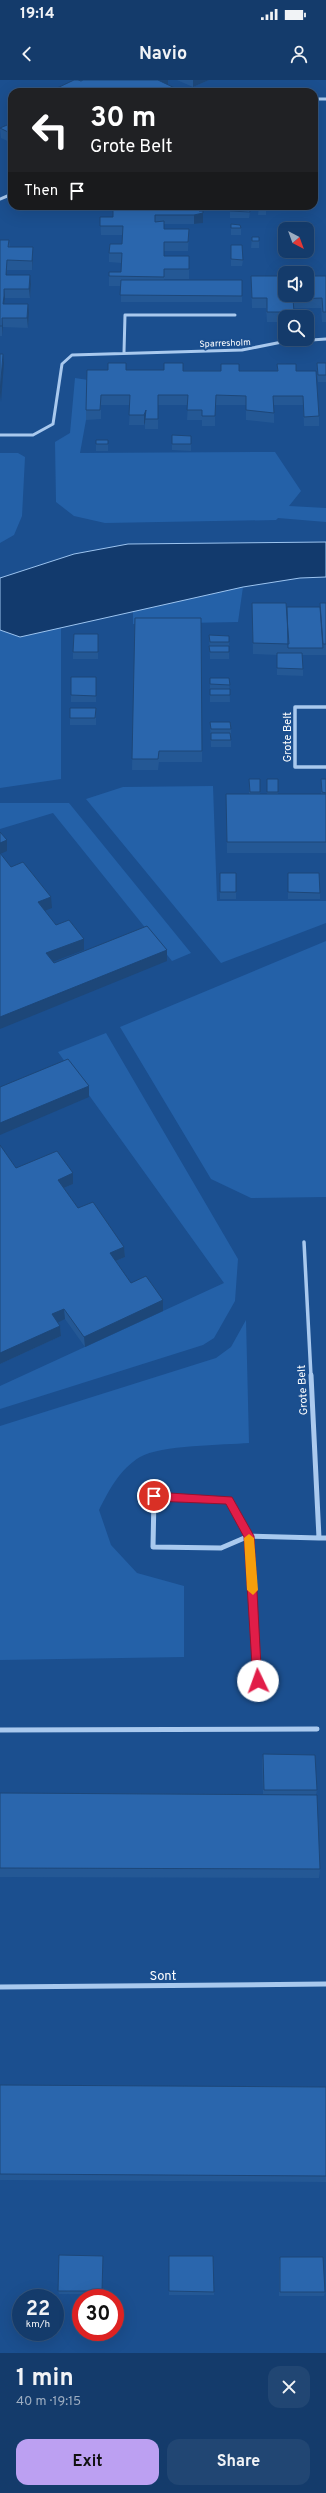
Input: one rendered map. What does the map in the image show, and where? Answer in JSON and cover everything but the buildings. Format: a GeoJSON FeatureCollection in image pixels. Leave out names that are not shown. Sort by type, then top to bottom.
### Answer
{"type":"FeatureCollection","features":[{"type":"Feature","properties":{"kind":"street"},"geometry":{"type":"LineString","coordinates":[[124,352],[125,315],[235,315]]}},
{"type":"Feature","properties":{"kind":"street","name":"Sparresholm"},"geometry":{"type":"LineString","coordinates":[[0,435],[33,435],[53,424],[62,364],[72,355],[124,352],[242,350],[265,347],[282,342],[326,339]]}},
{"type":"Feature","properties":{"kind":"street","name":"Grote Belt"},"geometry":{"type":"LineString","coordinates":[[326,708],[295,707],[295,767],[326,767]]}},
{"type":"Feature","properties":{"kind":"street","name":"Grote Belt"},"geometry":{"type":"LineString","coordinates":[[304,1242],[319,1538]]}},
{"type":"Feature","properties":{"kind":"street"},"geometry":{"type":"LineString","coordinates":[[258,1681],[249,1536],[229,1500],[154,1496],[153,1547],[221,1548],[249,1536],[326,1538]]}},
{"type":"Feature","properties":{"kind":"street"},"geometry":{"type":"LineString","coordinates":[[0,1730],[317,1729]]}},
{"type":"Feature","properties":{"kind":"street","name":"Sont"},"geometry":{"type":"LineString","coordinates":[[0,1987],[326,1984]]}},
{"type":"Feature","properties":{"kind":"shaded area"},"geometry":{"type":"Polygon","coordinates":[[[75,378],[88,380],[86,420],[80,453],[275,452],[301,491],[289,506],[326,508],[326,522],[278,518],[276,520],[105,523],[74,516],[56,502],[55,442],[70,433],[75,378]]]}},
{"type":"Feature","properties":{"kind":"shaded area"},"geometry":{"type":"Polygon","coordinates":[[[0,453],[18,453],[25,457],[22,516],[14,535],[0,543],[0,453]]]}},
{"type":"Feature","properties":{"kind":"shaded area"},"geometry":{"type":"Polygon","coordinates":[[[326,542],[326,577],[300,578],[243,587],[20,637],[0,630],[0,578],[74,554],[128,544],[326,542]]]}},
{"type":"Feature","properties":{"kind":"shaded area"},"geometry":{"type":"Polygon","coordinates":[[[243,587],[238,622],[133,624],[133,611],[243,587]]]}},
{"type":"Feature","properties":{"kind":"shaded area"},"geometry":{"type":"Polygon","coordinates":[[[61,627],[61,779],[0,788],[0,630],[20,637],[61,627]]]}},
{"type":"Feature","properties":{"kind":"shaded area"},"geometry":{"type":"Polygon","coordinates":[[[213,786],[217,901],[326,901],[326,923],[221,963],[86,799],[123,787],[213,786]]]}},
{"type":"Feature","properties":{"kind":"shaded area"},"geometry":{"type":"Polygon","coordinates":[[[0,803],[69,803],[191,953],[172,961],[53,813],[0,829],[0,803]]]}},
{"type":"Feature","properties":{"kind":"shaded area"},"geometry":{"type":"Polygon","coordinates":[[[326,941],[326,1197],[251,1198],[211,1179],[120,1027],[326,941]]]}},
{"type":"Feature","properties":{"kind":"shaded area"},"geometry":{"type":"Polygon","coordinates":[[[106,1033],[238,1259],[235,1301],[214,1338],[203,1345],[0,1409],[0,1386],[224,1283],[58,1052],[106,1033]]]}},
{"type":"Feature","properties":{"kind":"shaded area"},"geometry":{"type":"Polygon","coordinates":[[[246,1320],[249,1443],[177,1448],[149,1453],[140,1457],[121,1474],[111,1488],[99,1510],[111,1545],[137,1573],[184,1586],[184,1657],[0,1660],[0,1426],[216,1358],[231,1347],[246,1320]]]}},
{"type":"Feature","properties":{"kind":"slow traffic"},"geometry":{"type":"LineString","coordinates":[[249,1538],[253,1590]]}},
{"type":"Feature","properties":{"kind":"route"},"geometry":{"type":"LineString","coordinates":[[154,1496],[229,1500],[236,1512],[249,1536],[258,1681]]}}]}
